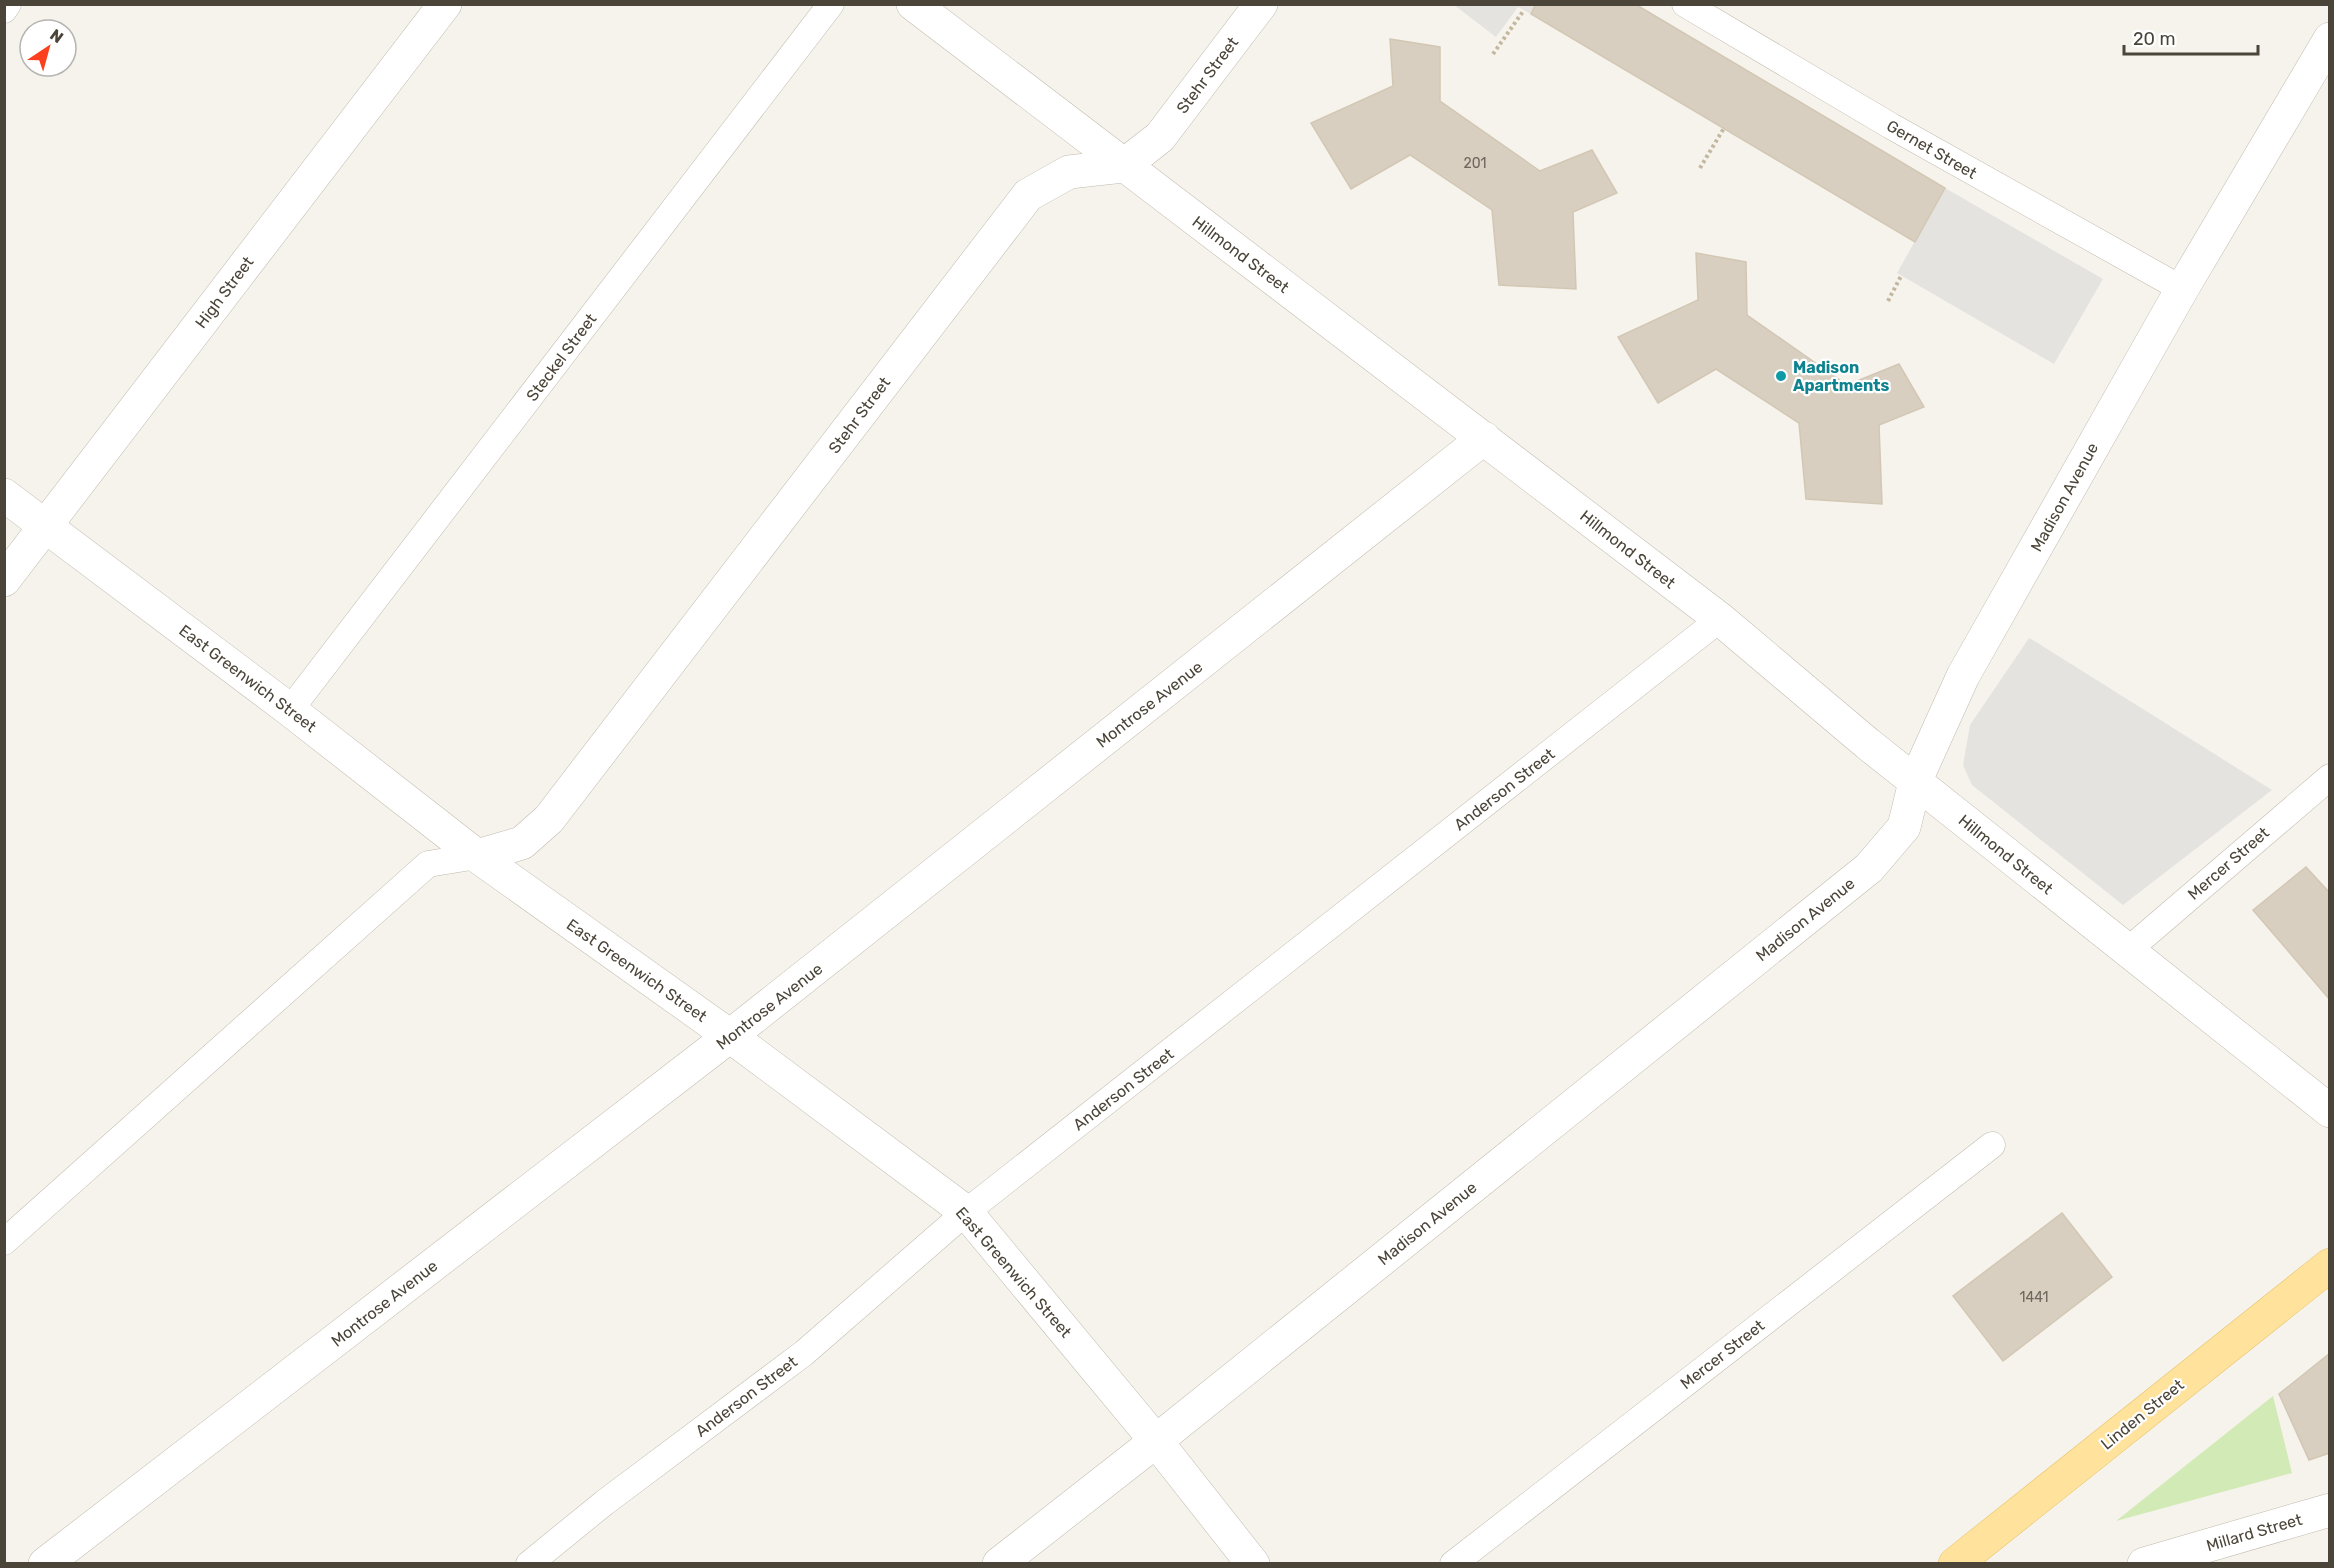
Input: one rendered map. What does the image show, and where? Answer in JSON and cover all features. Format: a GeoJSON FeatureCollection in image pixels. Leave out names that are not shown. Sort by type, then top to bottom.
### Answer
{"type":"FeatureCollection","features":[{"type":"Feature","properties":{"kind":"main road","name":"Linden Street"},"geometry":{"type":"LineString","coordinates":[[1955,1563],[2330,1264]]}},
{"type":"Feature","properties":{"kind":"street","name":"High Street"},"geometry":{"type":"LineString","coordinates":[[4,580],[445,4]]}},
{"type":"Feature","properties":{"kind":"street","name":"Hillmond Street"},"geometry":{"type":"LineString","coordinates":[[913,4],[1720,619],[1915,782],[2330,1111]]}},
{"type":"Feature","properties":{"kind":"street","name":"Stehr Street"},"geometry":{"type":"LineString","coordinates":[[477,856],[522,843],[549,819],[1028,195],[1069,172],[1124,166],[1161,137],[1261,4]]}},
{"type":"Feature","properties":{"kind":"street","name":"Madison Avenue"},"geometry":{"type":"LineString","coordinates":[[999,1563],[1156,1441],[1869,868],[1904,827],[1915,782],[1963,676],[2182,289],[2330,39]]}},
{"type":"Feature","properties":{"kind":"street","name":"Montrose Avenue"},"geometry":{"type":"LineString","coordinates":[[45,1563],[730,1036],[1484,438]]}},
{"type":"Feature","properties":{"kind":"street","name":"East Greenwich Street"},"geometry":{"type":"LineString","coordinates":[[4,495],[290,710],[477,856],[730,1036],[966,1212],[1156,1441],[1252,1563]]}},
{"type":"Feature","properties":{"kind":"street","name":"Millard Street"},"geometry":{"type":"LineString","coordinates":[[2144,1563],[2330,1510]]}},
{"type":"Feature","properties":{"kind":"lane"},"geometry":{"type":"LineString","coordinates":[[4,10],[8,4]]}},
{"type":"Feature","properties":{"kind":"lane","name":"Steckel Street"},"geometry":{"type":"LineString","coordinates":[[290,710],[831,4]]}},
{"type":"Feature","properties":{"kind":"lane","name":"Gernet Street"},"geometry":{"type":"LineString","coordinates":[[1685,4],[1911,137],[2182,289]]}},
{"type":"Feature","properties":{"kind":"lane","name":"Anderson Street"},"geometry":{"type":"LineString","coordinates":[[529,1563],[604,1503],[804,1353],[966,1212],[1720,619]]}},
{"type":"Feature","properties":{"kind":"lane","name":"Mercer Street"},"geometry":{"type":"LineString","coordinates":[[2127,951],[2326,778]]}},
{"type":"Feature","properties":{"kind":"lane"},"geometry":{"type":"LineString","coordinates":[[4,1242],[428,864],[477,856]]}},
{"type":"Feature","properties":{"kind":"lane","name":"Mercer Street"},"geometry":{"type":"LineString","coordinates":[[1453,1563],[1992,1145]]}},
{"type":"Feature","properties":{"kind":"path"},"geometry":{"type":"LineString","coordinates":[[1493,54],[1524,10]]}},
{"type":"Feature","properties":{"kind":"path"},"geometry":{"type":"LineString","coordinates":[[1700,168],[1724,128]]}},
{"type":"Feature","properties":{"kind":"path"},"geometry":{"type":"LineString","coordinates":[[1888,300],[1901,276]]}},
{"type":"Feature","properties":{"kind":"green space"},"geometry":{"type":"Polygon","coordinates":[[[2273,1396],[2292,1473],[2116,1521],[2273,1396]]]}},
{"type":"Feature","properties":{"kind":"shaded area"},"geometry":{"type":"Polygon","coordinates":[[[1454,5],[1536,5],[1531,14],[1518,7],[1496,37],[1454,5]]]}},
{"type":"Feature","properties":{"kind":"shaded area"},"geometry":{"type":"Polygon","coordinates":[[[1945,188],[2103,279],[2054,364],[1897,273],[1945,188]]]}},
{"type":"Feature","properties":{"kind":"shaded area"},"geometry":{"type":"Polygon","coordinates":[[[2029,638],[2272,790],[2123,905],[1972,785],[1963,765],[1970,725],[2029,638]]]}},
{"type":"Feature","properties":{"kind":"building"},"geometry":{"type":"Polygon","coordinates":[[[1536,4],[1635,4],[1945,188],[1915,242],[1531,14],[1536,4]]]}},
{"type":"Feature","properties":{"kind":"building"},"geometry":{"type":"Polygon","coordinates":[[[1390,39],[1440,47],[1440,101],[1540,171],[1592,150],[1617,193],[1573,212],[1576,289],[1499,285],[1492,210],[1410,155],[1351,189],[1311,123],[1393,86],[1390,39]]]}},
{"type":"Feature","properties":{"kind":"building","name":"Madison Apartments"},"geometry":{"type":"Polygon","coordinates":[[[1696,253],[1746,262],[1747,315],[1847,385],[1899,364],[1924,407],[1879,425],[1882,504],[1806,499],[1799,423],[1716,369],[1658,403],[1618,337],[1698,300],[1696,253]]]}},
{"type":"Feature","properties":{"kind":"building"},"geometry":{"type":"Polygon","coordinates":[[[2306,867],[2330,893],[2330,1000],[2253,910],[2306,867]]]}},
{"type":"Feature","properties":{"kind":"building"},"geometry":{"type":"Polygon","coordinates":[[[2062,1213],[2112,1277],[2003,1361],[1953,1296],[2062,1213]]]}},
{"type":"Feature","properties":{"kind":"building"},"geometry":{"type":"Polygon","coordinates":[[[2330,1353],[2330,1453],[2309,1460],[2279,1394],[2330,1353]]]}},
{"type":"Feature","properties":{"kind":"place","name":"Madison Apartments"},"geometry":{"type":"Point","coordinates":[1781,376]}}]}
